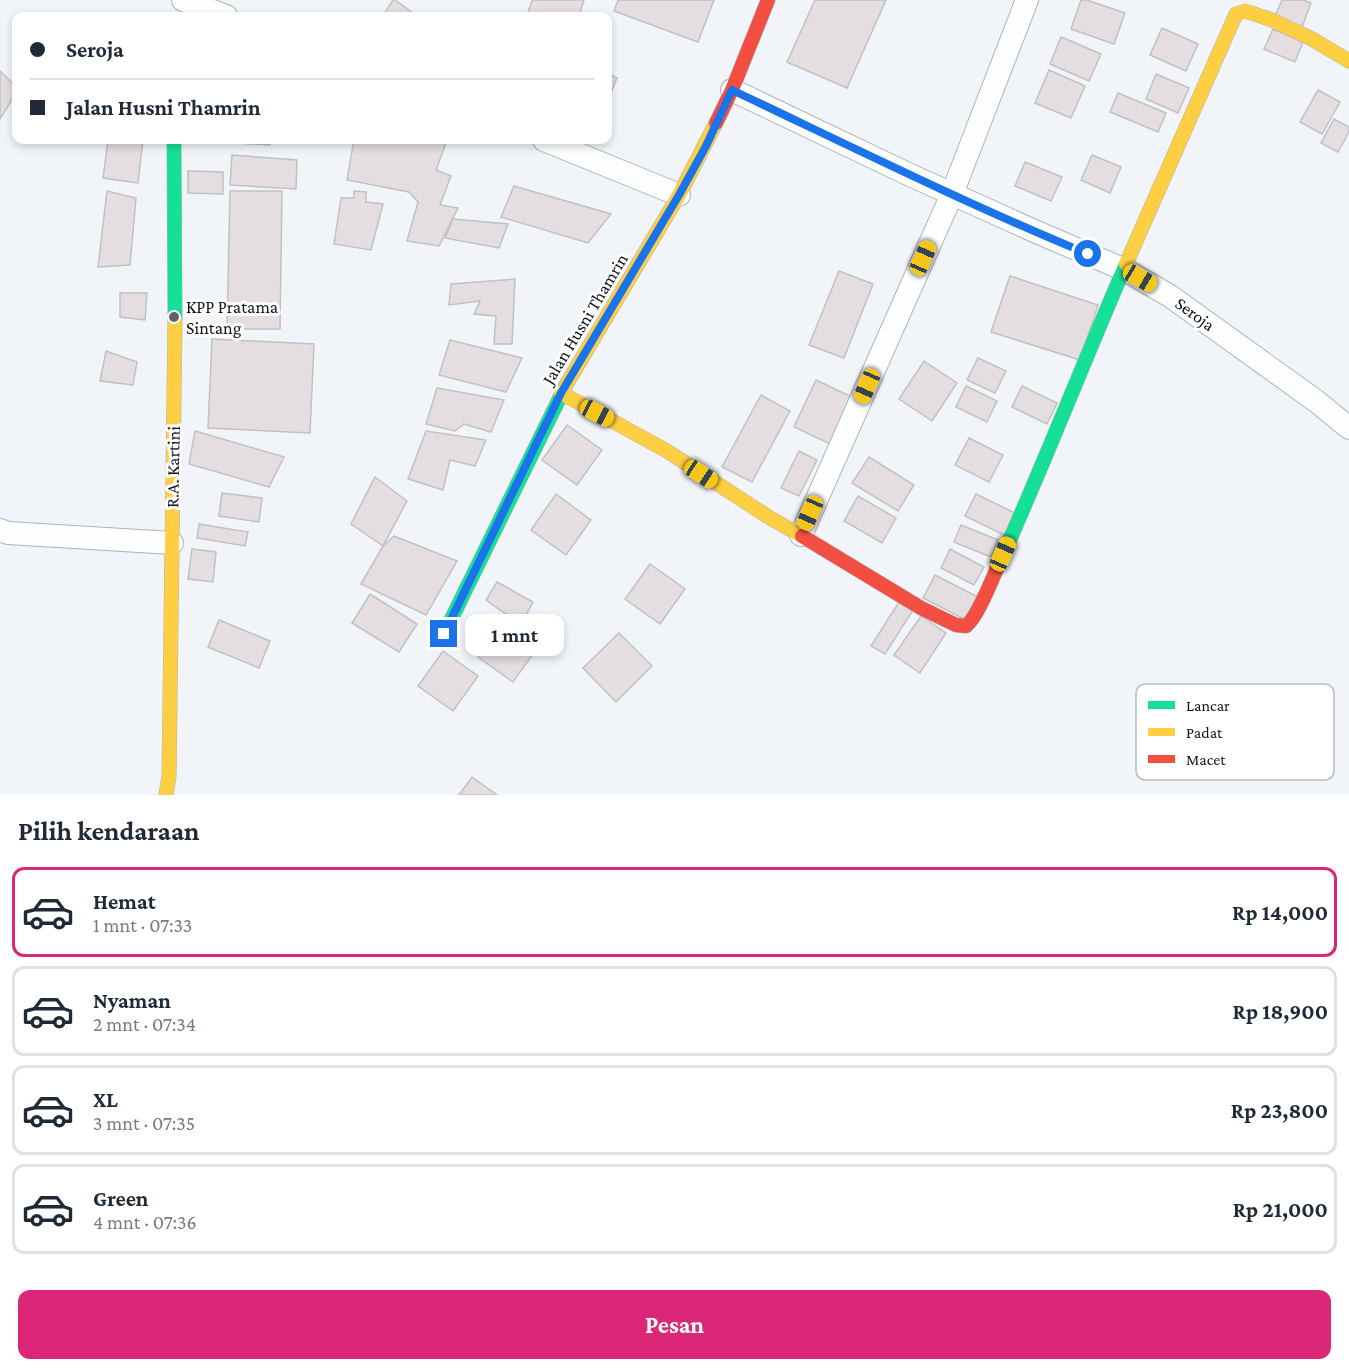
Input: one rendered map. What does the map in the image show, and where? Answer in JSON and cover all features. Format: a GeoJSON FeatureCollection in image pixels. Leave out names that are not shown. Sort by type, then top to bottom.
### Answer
{"type":"FeatureCollection","features":[{"type":"Feature","properties":{"kind":"street"},"geometry":{"type":"LineString","coordinates":[[183,0],[215,12]]}},
{"type":"Feature","properties":{"kind":"street","name":"Jalan Husni Thamrin"},"geometry":{"type":"LineString","coordinates":[[444,634],[561,393],[706,146],[732,90],[768,0]]}},
{"type":"Feature","properties":{"kind":"street"},"geometry":{"type":"LineString","coordinates":[[801,535],[952,194],[1028,0]]}},
{"type":"Feature","properties":{"kind":"street"},"geometry":{"type":"LineString","coordinates":[[561,393],[667,451],[770,518],[921,608],[956,625],[966,626],[977,612],[1038,476],[1092,342],[1236,15],[1245,10],[1256,14],[1308,36],[1349,61]]}},
{"type":"Feature","properties":{"kind":"street","name":"Seroja"},"geometry":{"type":"LineString","coordinates":[[732,90],[952,194],[1125,270],[1170,296],[1316,401],[1349,428]]}},
{"type":"Feature","properties":{"kind":"street","name":"R.A. Kartini"},"geometry":{"type":"LineString","coordinates":[[166,795],[169,776],[172,543],[174,144]]}},
{"type":"Feature","properties":{"kind":"street"},"geometry":{"type":"LineString","coordinates":[[554,144],[679,195]]}},
{"type":"Feature","properties":{"kind":"street"},"geometry":{"type":"LineString","coordinates":[[0,530],[9,533],[172,543]]}},
{"type":"Feature","properties":{"kind":"building"},"geometry":{"type":"Polygon","coordinates":[[[395,0],[412,12],[386,12],[395,0]]]}},
{"type":"Feature","properties":{"kind":"building"},"geometry":{"type":"Polygon","coordinates":[[[532,0],[584,0],[580,12],[528,12],[532,0]]]}},
{"type":"Feature","properties":{"kind":"building"},"geometry":{"type":"Polygon","coordinates":[[[618,0],[714,0],[698,42],[614,11],[618,0]]]}},
{"type":"Feature","properties":{"kind":"building"},"geometry":{"type":"Polygon","coordinates":[[[815,0],[886,0],[847,88],[787,62],[815,0]]]}},
{"type":"Feature","properties":{"kind":"building"},"geometry":{"type":"Polygon","coordinates":[[[1081,0],[1125,13],[1114,44],[1071,29],[1081,0]]]}},
{"type":"Feature","properties":{"kind":"building"},"geometry":{"type":"Polygon","coordinates":[[[1282,0],[1303,0],[1311,3],[1302,27],[1275,16],[1282,0]]]}},
{"type":"Feature","properties":{"kind":"building"},"geometry":{"type":"Polygon","coordinates":[[[1162,28],[1198,44],[1186,71],[1150,55],[1162,28]]]}},
{"type":"Feature","properties":{"kind":"building"},"geometry":{"type":"Polygon","coordinates":[[[1273,29],[1303,42],[1295,62],[1264,49],[1273,29]]]}},
{"type":"Feature","properties":{"kind":"building"},"geometry":{"type":"Polygon","coordinates":[[[1061,37],[1101,54],[1089,81],[1050,64],[1061,37]]]}},
{"type":"Feature","properties":{"kind":"building"},"geometry":{"type":"Polygon","coordinates":[[[1049,70],[1085,86],[1071,118],[1035,103],[1049,70]]]}},
{"type":"Feature","properties":{"kind":"building"},"geometry":{"type":"Polygon","coordinates":[[[0,71],[12,83],[12,100],[0,119],[0,71]]]}},
{"type":"Feature","properties":{"kind":"building"},"geometry":{"type":"Polygon","coordinates":[[[1156,74],[1189,88],[1178,113],[1146,99],[1156,74]]]}},
{"type":"Feature","properties":{"kind":"building"},"geometry":{"type":"Polygon","coordinates":[[[612,76],[617,78],[612,90],[612,76]]]}},
{"type":"Feature","properties":{"kind":"building"},"geometry":{"type":"Polygon","coordinates":[[[1318,90],[1340,102],[1322,134],[1300,122],[1318,90]]]}},
{"type":"Feature","properties":{"kind":"building"},"geometry":{"type":"Polygon","coordinates":[[[1118,93],[1166,113],[1158,132],[1110,112],[1118,93]]]}},
{"type":"Feature","properties":{"kind":"building"},"geometry":{"type":"Polygon","coordinates":[[[1334,119],[1349,127],[1349,132],[1338,152],[1321,143],[1334,119]]]}},
{"type":"Feature","properties":{"kind":"building"},"geometry":{"type":"Polygon","coordinates":[[[107,144],[143,144],[138,183],[103,178],[107,144]]]}},
{"type":"Feature","properties":{"kind":"building"},"geometry":{"type":"Polygon","coordinates":[[[353,144],[446,144],[436,170],[451,176],[440,205],[458,208],[439,246],[407,241],[418,202],[409,192],[347,180],[353,144]]]}},
{"type":"Feature","properties":{"kind":"building"},"geometry":{"type":"Polygon","coordinates":[[[232,155],[297,160],[296,189],[230,185],[232,155]]]}},
{"type":"Feature","properties":{"kind":"building"},"geometry":{"type":"Polygon","coordinates":[[[1092,155],[1121,167],[1110,193],[1081,180],[1092,155]]]}},
{"type":"Feature","properties":{"kind":"building"},"geometry":{"type":"Polygon","coordinates":[[[1025,162],[1062,177],[1051,201],[1015,186],[1025,162]]]}},
{"type":"Feature","properties":{"kind":"building"},"geometry":{"type":"Polygon","coordinates":[[[188,171],[223,172],[223,194],[188,193],[188,171]]]}},
{"type":"Feature","properties":{"kind":"building"},"geometry":{"type":"Polygon","coordinates":[[[514,186],[611,214],[588,243],[501,217],[514,186]]]}},
{"type":"Feature","properties":{"kind":"building"},"geometry":{"type":"Polygon","coordinates":[[[107,191],[136,198],[130,265],[98,267],[107,191]]]}},
{"type":"Feature","properties":{"kind":"building"},"geometry":{"type":"Polygon","coordinates":[[[230,191],[282,191],[280,329],[227,329],[230,191]]]}},
{"type":"Feature","properties":{"kind":"building"},"geometry":{"type":"Polygon","coordinates":[[[354,191],[366,192],[366,202],[383,204],[371,250],[334,244],[341,198],[354,198],[354,191]]]}},
{"type":"Feature","properties":{"kind":"building"},"geometry":{"type":"Polygon","coordinates":[[[453,219],[508,224],[499,248],[445,238],[453,219]]]}},
{"type":"Feature","properties":{"kind":"building"},"geometry":{"type":"Polygon","coordinates":[[[839,271],[873,284],[844,358],[809,345],[839,271]]]}},
{"type":"Feature","properties":{"kind":"building"},"geometry":{"type":"Polygon","coordinates":[[[1010,276],[1098,305],[1080,360],[991,332],[1010,276]]]}},
{"type":"Feature","properties":{"kind":"building"},"geometry":{"type":"Polygon","coordinates":[[[515,279],[512,344],[494,344],[496,316],[474,314],[480,301],[449,305],[451,284],[515,279]]]}},
{"type":"Feature","properties":{"kind":"building"},"geometry":{"type":"Polygon","coordinates":[[[120,293],[147,293],[145,320],[120,317],[120,293]]]}},
{"type":"Feature","properties":{"kind":"building"},"geometry":{"type":"Polygon","coordinates":[[[212,339],[314,344],[310,433],[208,428],[212,339]]]}},
{"type":"Feature","properties":{"kind":"building"},"geometry":{"type":"Polygon","coordinates":[[[450,340],[522,358],[506,392],[439,375],[450,340]]]}},
{"type":"Feature","properties":{"kind":"building"},"geometry":{"type":"Polygon","coordinates":[[[106,351],[137,362],[133,385],[100,381],[106,351]]]}},
{"type":"Feature","properties":{"kind":"building"},"geometry":{"type":"Polygon","coordinates":[[[978,358],[1006,371],[995,393],[967,380],[978,358]]]}},
{"type":"Feature","properties":{"kind":"building"},"geometry":{"type":"Polygon","coordinates":[[[924,361],[957,383],[932,421],[899,399],[924,361]]]}},
{"type":"Feature","properties":{"kind":"building"},"geometry":{"type":"Polygon","coordinates":[[[816,380],[852,397],[830,444],[794,427],[816,380]]]}},
{"type":"Feature","properties":{"kind":"building"},"geometry":{"type":"Polygon","coordinates":[[[966,386],[997,401],[987,422],[956,407],[966,386]]]}},
{"type":"Feature","properties":{"kind":"building"},"geometry":{"type":"Polygon","coordinates":[[[1022,386],[1057,403],[1047,424],[1012,407],[1022,386]]]}},
{"type":"Feature","properties":{"kind":"building"},"geometry":{"type":"Polygon","coordinates":[[[437,388],[504,400],[491,432],[464,424],[455,431],[426,424],[437,388]]]}},
{"type":"Feature","properties":{"kind":"building"},"geometry":{"type":"Polygon","coordinates":[[[761,395],[790,411],[752,482],[722,467],[761,395]]]}},
{"type":"Feature","properties":{"kind":"building"},"geometry":{"type":"Polygon","coordinates":[[[567,425],[602,450],[577,485],[542,460],[567,425]]]}},
{"type":"Feature","properties":{"kind":"building"},"geometry":{"type":"Polygon","coordinates":[[[195,431],[284,457],[269,487],[189,464],[195,431]]]}},
{"type":"Feature","properties":{"kind":"building"},"geometry":{"type":"Polygon","coordinates":[[[426,431],[486,440],[475,466],[450,460],[443,490],[408,479],[426,431]]]}},
{"type":"Feature","properties":{"kind":"building"},"geometry":{"type":"Polygon","coordinates":[[[969,438],[1003,455],[989,482],[955,465],[969,438]]]}},
{"type":"Feature","properties":{"kind":"building"},"geometry":{"type":"Polygon","coordinates":[[[799,451],[817,460],[799,496],[781,488],[799,451]]]}},
{"type":"Feature","properties":{"kind":"building"},"geometry":{"type":"Polygon","coordinates":[[[869,457],[914,485],[898,511],[852,483],[869,457]]]}},
{"type":"Feature","properties":{"kind":"building"},"geometry":{"type":"Polygon","coordinates":[[[375,477],[407,501],[383,546],[351,524],[375,477]]]}},
{"type":"Feature","properties":{"kind":"building"},"geometry":{"type":"Polygon","coordinates":[[[222,493],[262,498],[259,522],[219,516],[222,493]]]}},
{"type":"Feature","properties":{"kind":"building"},"geometry":{"type":"Polygon","coordinates":[[[556,494],[591,520],[566,555],[531,530],[556,494]]]}},
{"type":"Feature","properties":{"kind":"building"},"geometry":{"type":"Polygon","coordinates":[[[976,494],[1017,514],[1006,536],[965,516],[976,494]]]}},
{"type":"Feature","properties":{"kind":"building"},"geometry":{"type":"Polygon","coordinates":[[[858,496],[896,518],[882,543],[844,521],[858,496]]]}},
{"type":"Feature","properties":{"kind":"building"},"geometry":{"type":"Polygon","coordinates":[[[199,524],[248,532],[245,546],[197,538],[199,524]]]}},
{"type":"Feature","properties":{"kind":"building"},"geometry":{"type":"Polygon","coordinates":[[[961,525],[998,540],[991,557],[954,542],[961,525]]]}},
{"type":"Feature","properties":{"kind":"building"},"geometry":{"type":"Polygon","coordinates":[[[394,536],[457,561],[426,615],[361,584],[383,546],[394,536]]]}},
{"type":"Feature","properties":{"kind":"building"},"geometry":{"type":"Polygon","coordinates":[[[192,549],[216,552],[213,582],[188,579],[192,549]]]}},
{"type":"Feature","properties":{"kind":"building"},"geometry":{"type":"Polygon","coordinates":[[[950,549],[984,567],[974,585],[941,568],[950,549]]]}},
{"type":"Feature","properties":{"kind":"building"},"geometry":{"type":"Polygon","coordinates":[[[650,564],[685,589],[660,624],[625,599],[650,564]]]}},
{"type":"Feature","properties":{"kind":"building"},"geometry":{"type":"Polygon","coordinates":[[[935,575],[980,598],[968,621],[923,598],[935,575]]]}},
{"type":"Feature","properties":{"kind":"building"},"geometry":{"type":"Polygon","coordinates":[[[497,582],[533,602],[521,625],[486,600],[497,582]]]}},
{"type":"Feature","properties":{"kind":"building"},"geometry":{"type":"Polygon","coordinates":[[[370,594],[417,624],[399,652],[352,623],[370,594]]]}},
{"type":"Feature","properties":{"kind":"building"},"geometry":{"type":"Polygon","coordinates":[[[899,602],[913,610],[885,654],[871,646],[899,602]]]}},
{"type":"Feature","properties":{"kind":"building"},"geometry":{"type":"Polygon","coordinates":[[[921,616],[946,633],[920,673],[894,655],[921,616]]]}},
{"type":"Feature","properties":{"kind":"building"},"geometry":{"type":"Polygon","coordinates":[[[219,620],[270,641],[259,668],[208,647],[219,620]]]}},
{"type":"Feature","properties":{"kind":"building"},"geometry":{"type":"Polygon","coordinates":[[[503,622],[538,647],[513,682],[478,657],[503,622]]]}},
{"type":"Feature","properties":{"kind":"building"},"geometry":{"type":"Polygon","coordinates":[[[619,633],[652,666],[616,702],[583,668],[619,633]]]}},
{"type":"Feature","properties":{"kind":"building"},"geometry":{"type":"Polygon","coordinates":[[[443,651],[478,676],[453,711],[418,686],[443,651]]]}},
{"type":"Feature","properties":{"kind":"building"},"geometry":{"type":"Polygon","coordinates":[[[472,777],[497,795],[459,795],[472,777]]]}},
{"type":"Feature","properties":{"kind":"traffic: fast"},"geometry":{"type":"LineString","coordinates":[[174,144],[175,319]]}},
{"type":"Feature","properties":{"kind":"traffic: fast"},"geometry":{"type":"LineString","coordinates":[[1003,555],[1126,264]]}},
{"type":"Feature","properties":{"kind":"traffic: fast"},"geometry":{"type":"LineString","coordinates":[[444,634],[566,385]]}},
{"type":"Feature","properties":{"kind":"traffic: slow"},"geometry":{"type":"LineString","coordinates":[[1126,264],[1236,14],[1245,11],[1272,20],[1312,39],[1349,61]]}},
{"type":"Feature","properties":{"kind":"traffic: slow"},"geometry":{"type":"LineString","coordinates":[[566,385],[679,195],[716,123]]}},
{"type":"Feature","properties":{"kind":"traffic: slow"},"geometry":{"type":"LineString","coordinates":[[166,795],[169,776],[175,319]]}},
{"type":"Feature","properties":{"kind":"traffic: slow"},"geometry":{"type":"LineString","coordinates":[[561,393],[667,451],[770,518],[802,536]]}},
{"type":"Feature","properties":{"kind":"traffic: jam"},"geometry":{"type":"LineString","coordinates":[[716,123],[732,90],[768,0]]}},
{"type":"Feature","properties":{"kind":"traffic: jam"},"geometry":{"type":"LineString","coordinates":[[802,536],[921,608],[956,625],[966,626],[981,603],[1003,555]]}},
{"type":"Feature","properties":{"kind":"place","name":"KPP Pratama Sintang"},"geometry":{"type":"Point","coordinates":[174,317]}},
{"type":"Feature","properties":{"kind":"route"},"geometry":{"type":"LineString","coordinates":[[444,634],[561,393],[679,195],[706,146],[732,90],[910,175],[1088,254]]}}]}
